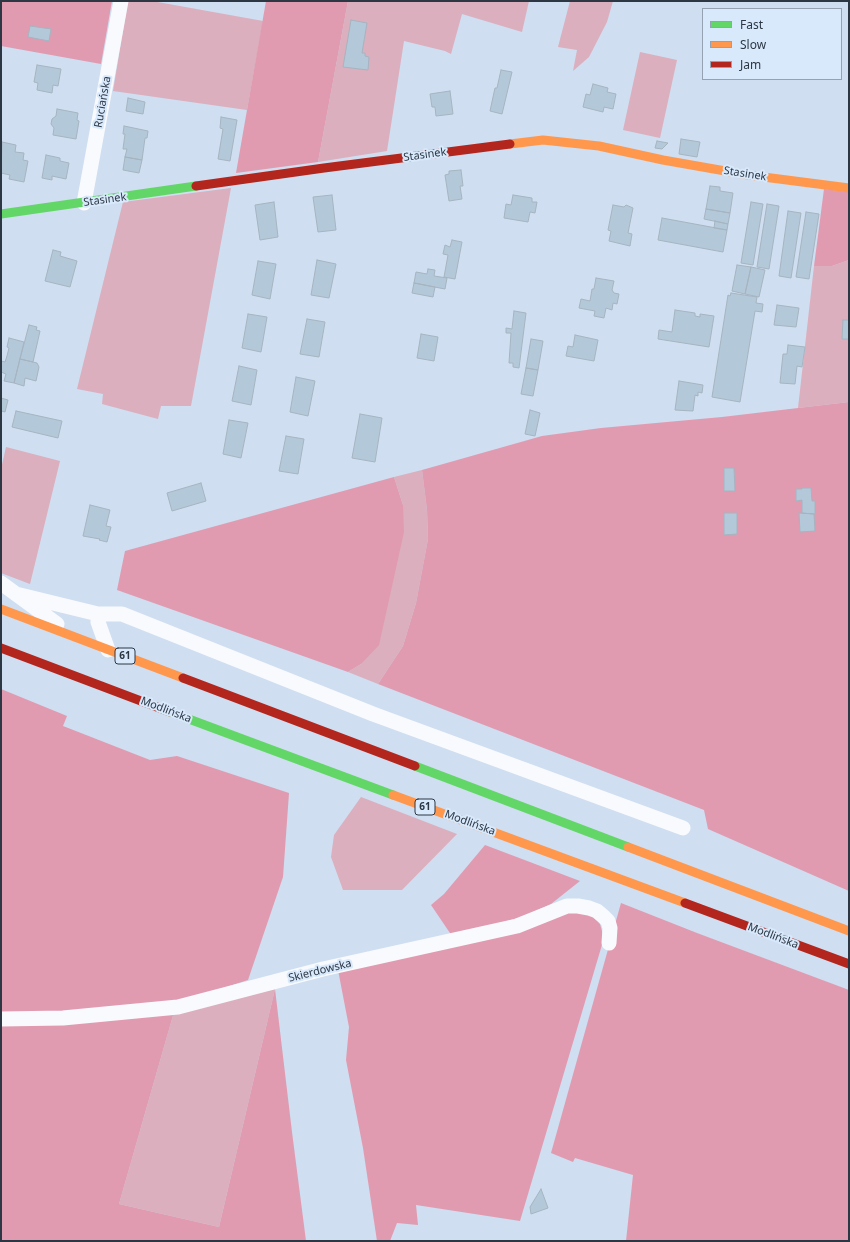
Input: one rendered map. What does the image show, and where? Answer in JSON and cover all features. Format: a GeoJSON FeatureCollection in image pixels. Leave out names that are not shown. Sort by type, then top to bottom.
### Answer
{"type":"FeatureCollection","features":[{"type":"Feature","properties":{"kind":"main road","name":"Stasinek"},"geometry":{"type":"LineString","coordinates":[[1,214],[332,167],[543,140],[599,146],[663,160],[748,175],[849,188]]}},
{"type":"Feature","properties":{"kind":"main road","name":"61"},"geometry":{"type":"LineString","coordinates":[[1,609],[849,931]]}},
{"type":"Feature","properties":{"kind":"main road","name":"Modlińska"},"geometry":{"type":"LineString","coordinates":[[1,648],[849,964]]}},
{"type":"Feature","properties":{"kind":"street","name":"Ruciańska"},"geometry":{"type":"LineString","coordinates":[[84,203],[121,1]]}},
{"type":"Feature","properties":{"kind":"street"},"geometry":{"type":"LineString","coordinates":[[1,582],[74,637]]}},
{"type":"Feature","properties":{"kind":"street"},"geometry":{"type":"LineString","coordinates":[[16,594],[98,614],[122,614],[373,714],[683,828]]}},
{"type":"Feature","properties":{"kind":"street"},"geometry":{"type":"LineString","coordinates":[[98,614],[98,622],[108,650]]}},
{"type":"Feature","properties":{"kind":"street","name":"Skierdowska"},"geometry":{"type":"LineString","coordinates":[[1,1019],[64,1018],[178,1007],[323,969],[517,926],[566,906],[589,908],[597,911],[604,917],[608,921],[610,928],[608,943]]}},
{"type":"Feature","properties":{"kind":"shaded area"},"geometry":{"type":"Polygon","coordinates":[[[1,1],[112,1],[101,64],[1,46],[1,1]]]}},
{"type":"Feature","properties":{"kind":"shaded area"},"geometry":{"type":"Polygon","coordinates":[[[128,1],[152,1],[263,21],[247,110],[113,91],[128,1]]]}},
{"type":"Feature","properties":{"kind":"shaded area"},"geometry":{"type":"Polygon","coordinates":[[[266,1],[348,1],[318,162],[236,173],[266,1]]]}},
{"type":"Feature","properties":{"kind":"shaded area"},"geometry":{"type":"Polygon","coordinates":[[[348,1],[529,1],[522,32],[462,14],[451,54],[445,51],[404,41],[387,151],[318,162],[348,1]]]}},
{"type":"Feature","properties":{"kind":"shaded area"},"geometry":{"type":"Polygon","coordinates":[[[570,1],[613,1],[607,22],[589,57],[573,71],[577,50],[558,47],[570,1]]]}},
{"type":"Feature","properties":{"kind":"shaded area"},"geometry":{"type":"Polygon","coordinates":[[[640,52],[677,60],[660,138],[623,130],[640,52]]]}},
{"type":"Feature","properties":{"kind":"shaded area"},"geometry":{"type":"Polygon","coordinates":[[[231,188],[191,406],[161,406],[158,419],[102,404],[103,394],[77,389],[123,202],[231,188]]]}},
{"type":"Feature","properties":{"kind":"shaded area"},"geometry":{"type":"Polygon","coordinates":[[[824,189],[849,192],[849,260],[832,266],[814,266],[824,189]]]}},
{"type":"Feature","properties":{"kind":"shaded area"},"geometry":{"type":"Polygon","coordinates":[[[849,260],[849,402],[798,408],[814,266],[832,266],[849,260]]]}},
{"type":"Feature","properties":{"kind":"shaded area"},"geometry":{"type":"Polygon","coordinates":[[[849,402],[849,891],[708,829],[704,810],[378,684],[403,646],[416,603],[428,539],[427,510],[422,470],[542,436],[601,428],[722,417],[849,402]]]}},
{"type":"Feature","properties":{"kind":"shaded area"},"geometry":{"type":"Polygon","coordinates":[[[6,447],[60,461],[30,584],[1,573],[1,469],[6,447]]]}},
{"type":"Feature","properties":{"kind":"shaded area"},"geometry":{"type":"Polygon","coordinates":[[[422,470],[427,510],[428,539],[416,603],[403,646],[378,684],[348,672],[361,664],[403,505],[394,477],[422,470]]]}},
{"type":"Feature","properties":{"kind":"shaded area"},"geometry":{"type":"Polygon","coordinates":[[[394,477],[403,505],[404,532],[379,645],[361,664],[348,672],[117,590],[125,551],[394,477]]]}},
{"type":"Feature","properties":{"kind":"shaded area"},"geometry":{"type":"Polygon","coordinates":[[[1,689],[67,716],[63,726],[150,760],[177,756],[289,793],[283,877],[248,980],[176,1003],[113,1009],[1,1014],[1,689]]]}},
{"type":"Feature","properties":{"kind":"shaded area"},"geometry":{"type":"Polygon","coordinates":[[[361,797],[457,834],[402,890],[343,890],[331,857],[334,835],[361,797]]]}},
{"type":"Feature","properties":{"kind":"shaded area"},"geometry":{"type":"Polygon","coordinates":[[[485,845],[580,881],[551,904],[522,917],[452,936],[431,905],[444,894],[485,845]]]}},
{"type":"Feature","properties":{"kind":"shaded area"},"geometry":{"type":"Polygon","coordinates":[[[621,903],[849,990],[849,1241],[626,1241],[633,1175],[575,1158],[573,1162],[551,1153],[621,903]]]}},
{"type":"Feature","properties":{"kind":"shaded area"},"geometry":{"type":"Polygon","coordinates":[[[564,912],[591,913],[600,924],[604,938],[520,1221],[416,1205],[418,1225],[397,1223],[390,1241],[377,1241],[363,1148],[346,1060],[349,1027],[338,970],[564,912]]]}},
{"type":"Feature","properties":{"kind":"shaded area"},"geometry":{"type":"Polygon","coordinates":[[[275,989],[219,1227],[119,1204],[174,1012],[275,989]]]}},
{"type":"Feature","properties":{"kind":"shaded area"},"geometry":{"type":"Polygon","coordinates":[[[275,989],[306,1241],[1,1241],[1,1023],[174,1012],[119,1204],[219,1227],[275,989]]]}},
{"type":"Feature","properties":{"kind":"building"},"geometry":{"type":"Polygon","coordinates":[[[351,20],[367,23],[362,53],[365,53],[365,56],[369,57],[368,70],[343,67],[351,20]]]}},
{"type":"Feature","properties":{"kind":"building"},"geometry":{"type":"Polygon","coordinates":[[[30,26],[51,29],[49,41],[28,37],[30,26]]]}},
{"type":"Feature","properties":{"kind":"building"},"geometry":{"type":"Polygon","coordinates":[[[37,65],[61,69],[58,86],[53,85],[52,93],[37,90],[38,83],[34,82],[37,65]]]}},
{"type":"Feature","properties":{"kind":"building"},"geometry":{"type":"Polygon","coordinates":[[[501,70],[512,72],[502,114],[490,111],[501,70]]]}},
{"type":"Feature","properties":{"kind":"building"},"geometry":{"type":"Polygon","coordinates":[[[593,84],[608,88],[607,92],[616,94],[613,109],[604,107],[603,112],[583,107],[586,94],[590,95],[593,84]]]}},
{"type":"Feature","properties":{"kind":"building"},"geometry":{"type":"Polygon","coordinates":[[[450,91],[453,114],[436,116],[435,107],[432,107],[430,94],[450,91]]]}},
{"type":"Feature","properties":{"kind":"building"},"geometry":{"type":"Polygon","coordinates":[[[128,98],[145,102],[143,114],[126,111],[128,98]]]}},
{"type":"Feature","properties":{"kind":"building"},"geometry":{"type":"Polygon","coordinates":[[[57,109],[78,113],[77,120],[79,121],[76,139],[53,135],[54,128],[51,124],[52,119],[56,116],[57,109]]]}},
{"type":"Feature","properties":{"kind":"building"},"geometry":{"type":"Polygon","coordinates":[[[221,117],[237,120],[230,161],[218,159],[223,129],[220,128],[221,117]]]}},
{"type":"Feature","properties":{"kind":"building"},"geometry":{"type":"Polygon","coordinates":[[[124,126],[148,131],[147,138],[145,138],[142,160],[125,157],[127,149],[123,149],[125,134],[123,134],[124,126]]]}},
{"type":"Feature","properties":{"kind":"building"},"geometry":{"type":"Polygon","coordinates":[[[681,139],[700,142],[697,157],[679,154],[681,139]]]}},
{"type":"Feature","properties":{"kind":"building"},"geometry":{"type":"Polygon","coordinates":[[[657,141],[668,143],[662,149],[655,148],[657,141]]]}},
{"type":"Feature","properties":{"kind":"building"},"geometry":{"type":"Polygon","coordinates":[[[2,142],[16,145],[15,152],[24,153],[23,160],[28,161],[24,182],[9,179],[10,175],[1,173],[2,142]]]}},
{"type":"Feature","properties":{"kind":"building"},"geometry":{"type":"Polygon","coordinates":[[[46,155],[60,158],[60,161],[69,163],[66,179],[52,176],[52,180],[42,178],[46,155]]]}},
{"type":"Feature","properties":{"kind":"building"},"geometry":{"type":"Polygon","coordinates":[[[125,157],[142,160],[139,173],[123,170],[125,157]]]}},
{"type":"Feature","properties":{"kind":"building"},"geometry":{"type":"Polygon","coordinates":[[[461,170],[463,186],[460,186],[462,199],[449,201],[445,175],[449,174],[449,171],[461,170]]]}},
{"type":"Feature","properties":{"kind":"building"},"geometry":{"type":"Polygon","coordinates":[[[710,186],[720,187],[720,191],[733,193],[730,213],[706,209],[710,186]]]}},
{"type":"Feature","properties":{"kind":"building"},"geometry":{"type":"Polygon","coordinates":[[[332,195],[336,230],[318,232],[313,197],[332,195]]]}},
{"type":"Feature","properties":{"kind":"building"},"geometry":{"type":"Polygon","coordinates":[[[513,195],[532,198],[532,202],[537,202],[535,213],[530,212],[528,222],[504,218],[506,204],[511,205],[513,195]]]}},
{"type":"Feature","properties":{"kind":"building"},"geometry":{"type":"Polygon","coordinates":[[[274,202],[278,237],[260,240],[255,205],[274,202]]]}},
{"type":"Feature","properties":{"kind":"building"},"geometry":{"type":"Polygon","coordinates":[[[751,202],[763,204],[753,265],[741,263],[751,202]]]}},
{"type":"Feature","properties":{"kind":"building"},"geometry":{"type":"Polygon","coordinates":[[[767,204],[779,206],[769,269],[757,267],[767,204]]]}},
{"type":"Feature","properties":{"kind":"building"},"geometry":{"type":"Polygon","coordinates":[[[613,205],[624,207],[626,205],[633,208],[628,233],[632,234],[630,246],[609,241],[611,231],[608,230],[613,205]]]}},
{"type":"Feature","properties":{"kind":"building"},"geometry":{"type":"Polygon","coordinates":[[[706,209],[730,213],[728,224],[704,219],[706,209]]]}},
{"type":"Feature","properties":{"kind":"building"},"geometry":{"type":"Polygon","coordinates":[[[788,211],[801,213],[791,278],[779,276],[788,211]]]}},
{"type":"Feature","properties":{"kind":"building"},"geometry":{"type":"Polygon","coordinates":[[[806,212],[819,214],[809,279],[796,277],[806,212]]]}},
{"type":"Feature","properties":{"kind":"building"},"geometry":{"type":"Polygon","coordinates":[[[662,218],[727,230],[723,252],[658,240],[662,218]]]}},
{"type":"Feature","properties":{"kind":"building"},"geometry":{"type":"Polygon","coordinates":[[[715,221],[728,224],[727,230],[714,228],[715,221]]]}},
{"type":"Feature","properties":{"kind":"building"},"geometry":{"type":"Polygon","coordinates":[[[452,240],[462,242],[455,279],[444,277],[448,255],[443,254],[445,245],[450,247],[452,240]]]}},
{"type":"Feature","properties":{"kind":"building"},"geometry":{"type":"Polygon","coordinates":[[[53,250],[61,252],[60,256],[77,261],[70,287],[45,281],[53,250]]]}},
{"type":"Feature","properties":{"kind":"building"},"geometry":{"type":"Polygon","coordinates":[[[317,260],[336,264],[329,298],[311,295],[317,260]]]}},
{"type":"Feature","properties":{"kind":"building"},"geometry":{"type":"Polygon","coordinates":[[[258,261],[276,264],[270,299],[252,295],[258,261]]]}},
{"type":"Feature","properties":{"kind":"building"},"geometry":{"type":"Polygon","coordinates":[[[737,265],[751,267],[745,294],[732,291],[737,265]]]}},
{"type":"Feature","properties":{"kind":"building"},"geometry":{"type":"Polygon","coordinates":[[[751,267],[765,270],[759,297],[745,294],[751,267]]]}},
{"type":"Feature","properties":{"kind":"building"},"geometry":{"type":"Polygon","coordinates":[[[428,269],[435,270],[434,276],[447,278],[445,289],[414,283],[416,272],[427,274],[428,269]]]}},
{"type":"Feature","properties":{"kind":"building"},"geometry":{"type":"Polygon","coordinates":[[[596,278],[614,281],[612,290],[614,293],[619,294],[617,304],[613,303],[612,310],[606,308],[604,318],[594,316],[595,311],[579,308],[581,299],[590,301],[596,278]]]}},
{"type":"Feature","properties":{"kind":"building"},"geometry":{"type":"Polygon","coordinates":[[[414,283],[435,287],[433,297],[412,293],[414,283]]]}},
{"type":"Feature","properties":{"kind":"building"},"geometry":{"type":"Polygon","coordinates":[[[731,293],[757,297],[756,303],[763,304],[762,312],[755,311],[740,402],[712,397],[728,295],[730,296],[731,293]]]}},
{"type":"Feature","properties":{"kind":"building"},"geometry":{"type":"Polygon","coordinates":[[[777,305],[799,308],[796,327],[774,325],[777,305]]]}},
{"type":"Feature","properties":{"kind":"building"},"geometry":{"type":"Polygon","coordinates":[[[675,310],[695,313],[695,316],[700,317],[700,314],[714,316],[709,347],[658,339],[659,330],[672,332],[675,310]]]}},
{"type":"Feature","properties":{"kind":"building"},"geometry":{"type":"Polygon","coordinates":[[[514,311],[526,313],[519,368],[513,367],[513,363],[509,363],[511,333],[506,333],[506,328],[512,329],[514,311]]]}},
{"type":"Feature","properties":{"kind":"building"},"geometry":{"type":"Polygon","coordinates":[[[248,314],[267,317],[261,352],[242,348],[248,314]]]}},
{"type":"Feature","properties":{"kind":"building"},"geometry":{"type":"Polygon","coordinates":[[[307,319],[325,322],[319,357],[300,354],[307,319]]]}},
{"type":"Feature","properties":{"kind":"building"},"geometry":{"type":"Polygon","coordinates":[[[843,320],[849,320],[849,339],[842,339],[843,320]]]}},
{"type":"Feature","properties":{"kind":"building"},"geometry":{"type":"Polygon","coordinates":[[[29,325],[37,327],[36,330],[40,331],[33,362],[20,359],[29,325]]]}},
{"type":"Feature","properties":{"kind":"building"},"geometry":{"type":"Polygon","coordinates":[[[421,334],[438,337],[434,361],[417,358],[421,334]]]}},
{"type":"Feature","properties":{"kind":"building"},"geometry":{"type":"Polygon","coordinates":[[[575,335],[598,340],[594,361],[566,356],[568,346],[573,347],[575,335]]]}},
{"type":"Feature","properties":{"kind":"building"},"geometry":{"type":"Polygon","coordinates":[[[9,338],[24,342],[14,383],[4,381],[6,374],[1,372],[1,361],[5,362],[9,348],[7,347],[9,338]]]}},
{"type":"Feature","properties":{"kind":"building"},"geometry":{"type":"Polygon","coordinates":[[[531,339],[543,341],[538,370],[526,368],[531,339]]]}},
{"type":"Feature","properties":{"kind":"building"},"geometry":{"type":"Polygon","coordinates":[[[788,345],[805,347],[802,367],[797,366],[795,384],[780,383],[783,354],[787,354],[788,345]]]}},
{"type":"Feature","properties":{"kind":"building"},"geometry":{"type":"Polygon","coordinates":[[[20,359],[37,363],[39,367],[36,381],[25,378],[24,386],[14,383],[20,359]]]}},
{"type":"Feature","properties":{"kind":"building"},"geometry":{"type":"Polygon","coordinates":[[[239,366],[257,370],[251,405],[232,401],[239,366]]]}},
{"type":"Feature","properties":{"kind":"building"},"geometry":{"type":"Polygon","coordinates":[[[526,368],[538,370],[533,396],[521,394],[526,368]]]}},
{"type":"Feature","properties":{"kind":"building"},"geometry":{"type":"Polygon","coordinates":[[[296,377],[315,381],[308,416],[290,412],[296,377]]]}},
{"type":"Feature","properties":{"kind":"building"},"geometry":{"type":"Polygon","coordinates":[[[679,381],[703,385],[702,393],[698,392],[698,396],[695,395],[693,411],[675,410],[679,381]]]}},
{"type":"Feature","properties":{"kind":"building"},"geometry":{"type":"Polygon","coordinates":[[[1,398],[8,400],[5,412],[1,411],[1,398]]]}},
{"type":"Feature","properties":{"kind":"building"},"geometry":{"type":"Polygon","coordinates":[[[530,410],[540,413],[535,436],[525,434],[530,410]]]}},
{"type":"Feature","properties":{"kind":"building"},"geometry":{"type":"Polygon","coordinates":[[[16,411],[62,421],[58,438],[12,427],[16,411]]]}},
{"type":"Feature","properties":{"kind":"building"},"geometry":{"type":"Polygon","coordinates":[[[360,414],[382,418],[375,462],[352,458],[360,414]]]}},
{"type":"Feature","properties":{"kind":"building"},"geometry":{"type":"Polygon","coordinates":[[[229,420],[248,423],[241,458],[223,454],[229,420]]]}},
{"type":"Feature","properties":{"kind":"building"},"geometry":{"type":"Polygon","coordinates":[[[286,436],[304,439],[298,474],[279,471],[286,436]]]}},
{"type":"Feature","properties":{"kind":"building"},"geometry":{"type":"Polygon","coordinates":[[[724,468],[734,468],[735,491],[724,491],[724,468]]]}},
{"type":"Feature","properties":{"kind":"building"},"geometry":{"type":"Polygon","coordinates":[[[201,483],[206,501],[172,511],[167,493],[201,483]]]}},
{"type":"Feature","properties":{"kind":"building"},"geometry":{"type":"Polygon","coordinates":[[[811,488],[812,501],[815,501],[815,514],[802,513],[802,500],[796,501],[796,489],[811,488]]]}},
{"type":"Feature","properties":{"kind":"building"},"geometry":{"type":"Polygon","coordinates":[[[90,505],[110,510],[106,526],[111,527],[107,542],[99,540],[100,539],[83,536],[90,505]]]}},
{"type":"Feature","properties":{"kind":"building"},"geometry":{"type":"Polygon","coordinates":[[[724,513],[737,513],[737,534],[724,535],[724,513]]]}},
{"type":"Feature","properties":{"kind":"building"},"geometry":{"type":"Polygon","coordinates":[[[799,513],[814,514],[815,531],[800,532],[799,513]]]}},
{"type":"Feature","properties":{"kind":"building"},"geometry":{"type":"Polygon","coordinates":[[[541,1189],[548,1208],[531,1214],[530,1207],[541,1189]]]}},
{"type":"Feature","properties":{"kind":"traffic: fast"},"geometry":{"type":"LineString","coordinates":[[1,214],[196,186]]}},
{"type":"Feature","properties":{"kind":"traffic: fast"},"geometry":{"type":"LineString","coordinates":[[170,712],[393,795]]}},
{"type":"Feature","properties":{"kind":"traffic: fast"},"geometry":{"type":"LineString","coordinates":[[415,766],[628,847]]}},
{"type":"Feature","properties":{"kind":"traffic: slow"},"geometry":{"type":"LineString","coordinates":[[510,144],[543,140],[599,146],[663,160],[748,175],[849,188]]}},
{"type":"Feature","properties":{"kind":"traffic: slow"},"geometry":{"type":"LineString","coordinates":[[1,609],[183,678]]}},
{"type":"Feature","properties":{"kind":"traffic: slow"},"geometry":{"type":"LineString","coordinates":[[393,795],[685,903]]}},
{"type":"Feature","properties":{"kind":"traffic: slow"},"geometry":{"type":"LineString","coordinates":[[628,847],[849,931]]}},
{"type":"Feature","properties":{"kind":"traffic: jam"},"geometry":{"type":"LineString","coordinates":[[196,186],[510,144]]}},
{"type":"Feature","properties":{"kind":"traffic: jam"},"geometry":{"type":"LineString","coordinates":[[1,648],[170,712]]}},
{"type":"Feature","properties":{"kind":"traffic: jam"},"geometry":{"type":"LineString","coordinates":[[183,678],[415,766]]}},
{"type":"Feature","properties":{"kind":"traffic: jam"},"geometry":{"type":"LineString","coordinates":[[685,903],[849,964]]}}]}
